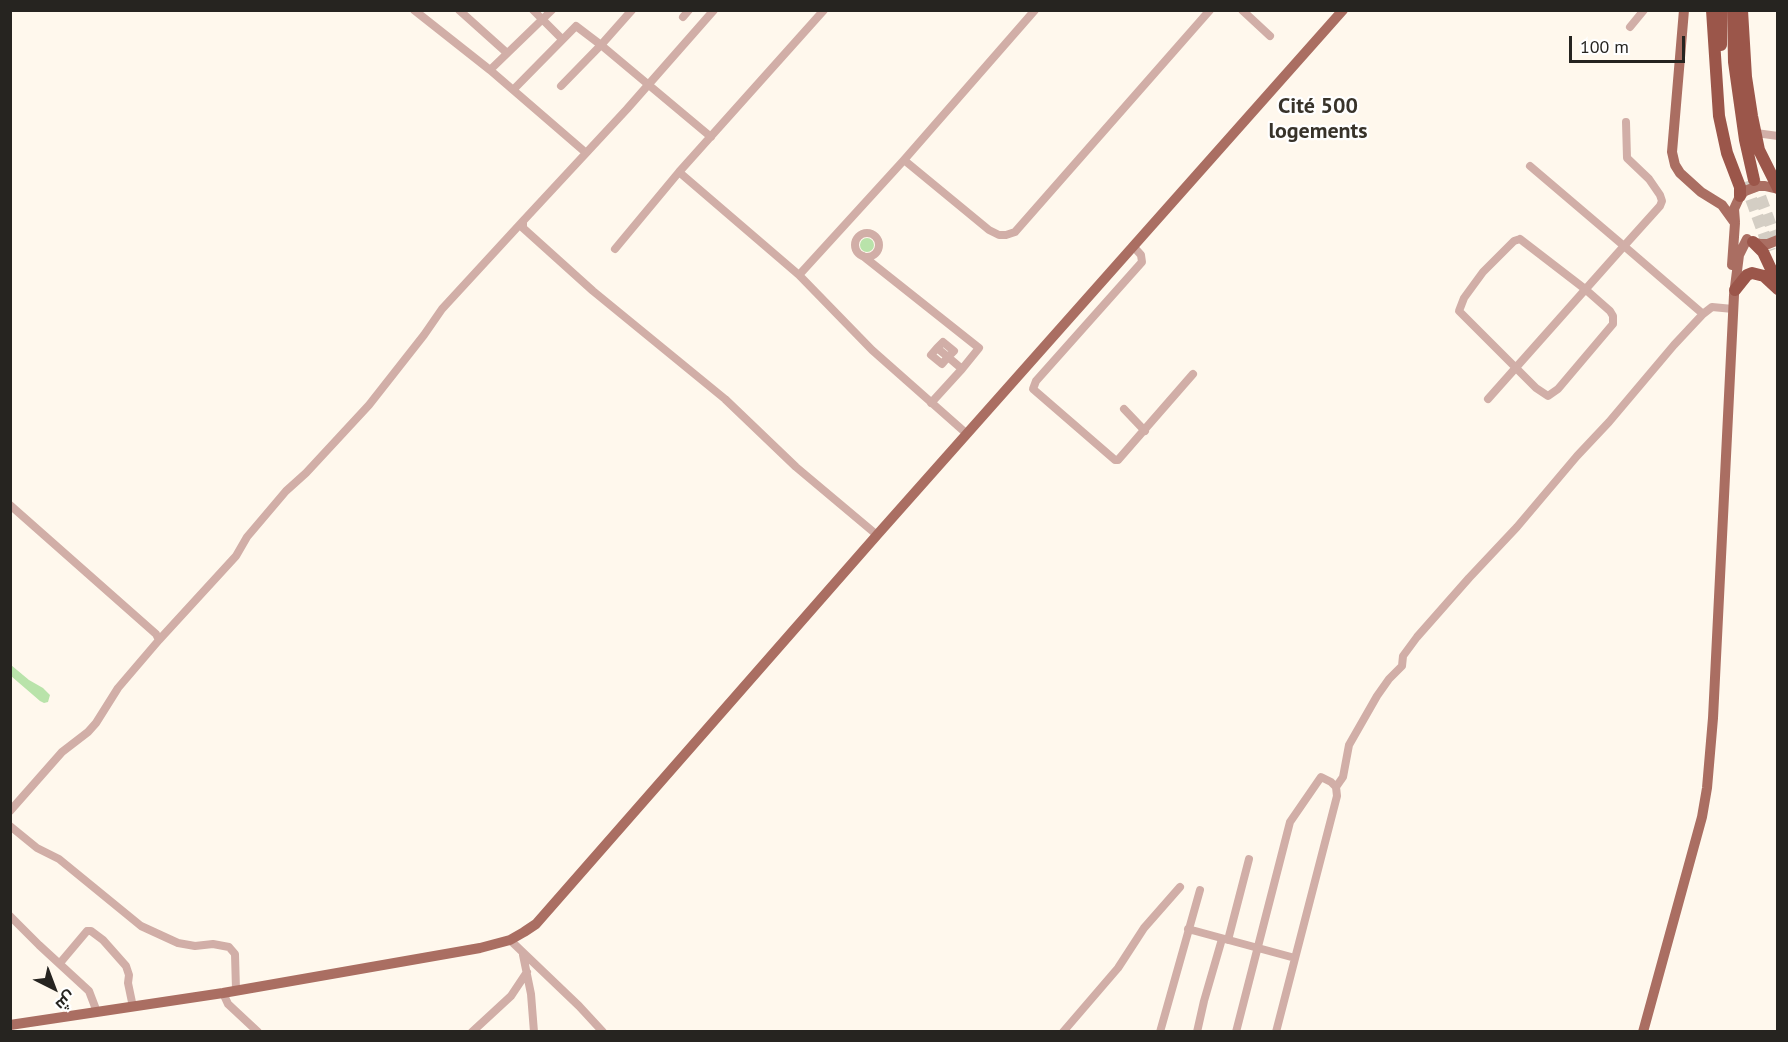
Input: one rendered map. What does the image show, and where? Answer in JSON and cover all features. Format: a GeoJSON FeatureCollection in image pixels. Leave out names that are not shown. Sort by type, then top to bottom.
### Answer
{"type":"FeatureCollection","features":[{"type":"Feature","properties":{"kind":"highway"},"geometry":{"type":"LineString","coordinates":[[1712,10],[1719,116],[1727,153],[1740,187],[1740,196]]}},
{"type":"Feature","properties":{"kind":"highway"},"geometry":{"type":"LineString","coordinates":[[1720,10],[1723,93],[1731,131],[1750,181],[1734,63],[1733,10]]}},
{"type":"Feature","properties":{"kind":"highway"},"geometry":{"type":"LineString","coordinates":[[1742,10],[1746,77],[1756,134],[1760,150],[1778,189]]}},
{"type":"Feature","properties":{"kind":"highway"},"geometry":{"type":"LineString","coordinates":[[1750,241],[1763,252],[1778,286]]}},
{"type":"Feature","properties":{"kind":"highway"},"geometry":{"type":"LineString","coordinates":[[1770,251],[1778,269]]}},
{"type":"Feature","properties":{"kind":"highway"},"geometry":{"type":"LineString","coordinates":[[1734,292],[1747,275],[1752,273],[1764,276],[1778,286]]}},
{"type":"Feature","properties":{"kind":"main road"},"geometry":{"type":"LineString","coordinates":[[10,1025],[223,993],[480,948],[510,940],[536,924],[877,535],[1343,10]]}},
{"type":"Feature","properties":{"kind":"main road"},"geometry":{"type":"LineString","coordinates":[[1684,10],[1672,152],[1675,165],[1690,183],[1722,205],[1741,235],[1750,241],[1768,244],[1778,240]]}},
{"type":"Feature","properties":{"kind":"main road"},"geometry":{"type":"LineString","coordinates":[[1690,183],[1722,197],[1732,198],[1758,186],[1778,189]]}},
{"type":"Feature","properties":{"kind":"main road"},"geometry":{"type":"LineString","coordinates":[[1734,292],[1731,288],[1734,209],[1740,196]]}},
{"type":"Feature","properties":{"kind":"main road"},"geometry":{"type":"LineString","coordinates":[[1643,1032],[1702,817],[1707,788],[1713,718],[1734,292],[1738,255],[1750,241]]}},
{"type":"Feature","properties":{"kind":"street"},"geometry":{"type":"LineString","coordinates":[[414,10],[490,70],[585,152]]}},
{"type":"Feature","properties":{"kind":"street"},"geometry":{"type":"LineString","coordinates":[[459,10],[507,53]]}},
{"type":"Feature","properties":{"kind":"street"},"geometry":{"type":"LineString","coordinates":[[533,10],[562,39]]}},
{"type":"Feature","properties":{"kind":"street"},"geometry":{"type":"LineString","coordinates":[[490,70],[552,10]]}},
{"type":"Feature","properties":{"kind":"street"},"geometry":{"type":"LineString","coordinates":[[561,86],[632,10]]}},
{"type":"Feature","properties":{"kind":"street"},"geometry":{"type":"LineString","coordinates":[[10,811],[62,752],[96,723],[118,688],[236,556],[247,537],[286,491],[306,473],[369,405],[442,309],[649,85],[714,10]]}},
{"type":"Feature","properties":{"kind":"street"},"geometry":{"type":"LineString","coordinates":[[615,249],[679,172],[824,10]]}},
{"type":"Feature","properties":{"kind":"street"},"geometry":{"type":"LineString","coordinates":[[799,275],[904,160],[1035,10]]}},
{"type":"Feature","properties":{"kind":"street"},"geometry":{"type":"LineString","coordinates":[[904,160],[989,230],[999,235],[1015,232],[1210,10]]}},
{"type":"Feature","properties":{"kind":"street"},"geometry":{"type":"LineString","coordinates":[[1242,10],[1270,36]]}},
{"type":"Feature","properties":{"kind":"street"},"geometry":{"type":"LineString","coordinates":[[1630,27],[1644,10]]}},
{"type":"Feature","properties":{"kind":"street"},"geometry":{"type":"LineString","coordinates":[[513,90],[576,26],[711,137]]}},
{"type":"Feature","properties":{"kind":"street"},"geometry":{"type":"LineString","coordinates":[[1488,399],[1660,206],[1662,201],[1660,195],[1649,179],[1627,158],[1626,122]]}},
{"type":"Feature","properties":{"kind":"street"},"geometry":{"type":"LineString","coordinates":[[1756,134],[1778,136]]}},
{"type":"Feature","properties":{"kind":"street"},"geometry":{"type":"LineString","coordinates":[[1530,166],[1703,314]]}},
{"type":"Feature","properties":{"kind":"street"},"geometry":{"type":"LineString","coordinates":[[679,172],[799,275],[872,350],[967,434]]}},
{"type":"Feature","properties":{"kind":"street"},"geometry":{"type":"LineString","coordinates":[[523,221],[523,228],[529,235],[724,399],[796,467],[877,535]]}},
{"type":"Feature","properties":{"kind":"street"},"geometry":{"type":"LineString","coordinates":[[1520,239],[1586,289],[1610,311],[1613,324],[1558,389],[1548,396],[1515,368],[1459,311],[1464,298],[1483,272],[1520,239]]}},
{"type":"Feature","properties":{"kind":"street"},"geometry":{"type":"LineString","coordinates":[[1133,246],[1141,255],[1142,262],[1036,381],[1033,389],[1115,460],[1120,460],[1193,374]]}},
{"type":"Feature","properties":{"kind":"street"},"geometry":{"type":"LineString","coordinates":[[863,256],[979,348],[931,403]]}},
{"type":"Feature","properties":{"kind":"street"},"geometry":{"type":"LineString","coordinates":[[1336,787],[1343,777],[1349,745],[1377,696],[1402,666],[1403,656],[1410,646],[1703,314],[1712,308],[1733,309]]}},
{"type":"Feature","properties":{"kind":"street"},"geometry":{"type":"LineString","coordinates":[[938,348],[943,342],[954,351],[948,357],[962,369]]}},
{"type":"Feature","properties":{"kind":"street"},"geometry":{"type":"LineString","coordinates":[[1124,409],[1145,431]]}},
{"type":"Feature","properties":{"kind":"street"},"geometry":{"type":"LineString","coordinates":[[10,505],[156,634],[159,640]]}},
{"type":"Feature","properties":{"kind":"street"},"geometry":{"type":"LineString","coordinates":[[1236,1032],[1290,822],[1321,777],[1336,787],[1337,796],[1276,1032]]}},
{"type":"Feature","properties":{"kind":"street"},"geometry":{"type":"LineString","coordinates":[[10,826],[37,848],[60,859],[141,926],[178,943],[229,947],[234,954],[236,990]]}},
{"type":"Feature","properties":{"kind":"street"},"geometry":{"type":"LineString","coordinates":[[1197,1032],[1204,1001],[1249,859]]}},
{"type":"Feature","properties":{"kind":"street"},"geometry":{"type":"LineString","coordinates":[[1063,1032],[1118,968],[1144,928],[1180,887]]}},
{"type":"Feature","properties":{"kind":"street"},"geometry":{"type":"LineString","coordinates":[[1160,1032],[1200,890]]}},
{"type":"Feature","properties":{"kind":"street"},"geometry":{"type":"LineString","coordinates":[[10,916],[89,991],[97,1012]]}},
{"type":"Feature","properties":{"kind":"street"},"geometry":{"type":"LineString","coordinates":[[1188,929],[1295,958]]}},
{"type":"Feature","properties":{"kind":"street"},"geometry":{"type":"LineString","coordinates":[[60,963],[87,931],[91,931],[103,940],[126,966],[133,1007]]}},
{"type":"Feature","properties":{"kind":"street"},"geometry":{"type":"LineString","coordinates":[[510,940],[603,1032]]}},
{"type":"Feature","properties":{"kind":"street"},"geometry":{"type":"LineString","coordinates":[[524,955],[531,994],[534,1032]]}},
{"type":"Feature","properties":{"kind":"street"},"geometry":{"type":"LineString","coordinates":[[472,1032],[511,996],[527,972]]}},
{"type":"Feature","properties":{"kind":"street"},"geometry":{"type":"LineString","coordinates":[[223,993],[228,1004],[258,1032]]}},
{"type":"Feature","properties":{"kind":"green space"},"geometry":{"type":"Polygon","coordinates":[[[867,238],[872,240],[874,245],[872,250],[867,252],[862,250],[860,245],[862,240],[867,238]]]}},
{"type":"Feature","properties":{"kind":"green space"},"geometry":{"type":"Polygon","coordinates":[[[11,665],[50,695],[48,702],[40,701],[11,676],[11,665]]]}},
{"type":"Feature","properties":{"kind":"tunnel"},"geometry":{"type":"LineString","coordinates":[[1754,180],[1778,245]]}},
{"type":"Feature","properties":{"kind":"tunnel"},"geometry":{"type":"LineString","coordinates":[[1745,182],[1770,251]]}},
{"type":"Feature","properties":{"kind":"district","name":"Cité 500 logements"},"geometry":{"type":"Point","coordinates":[1318,120]}}]}
